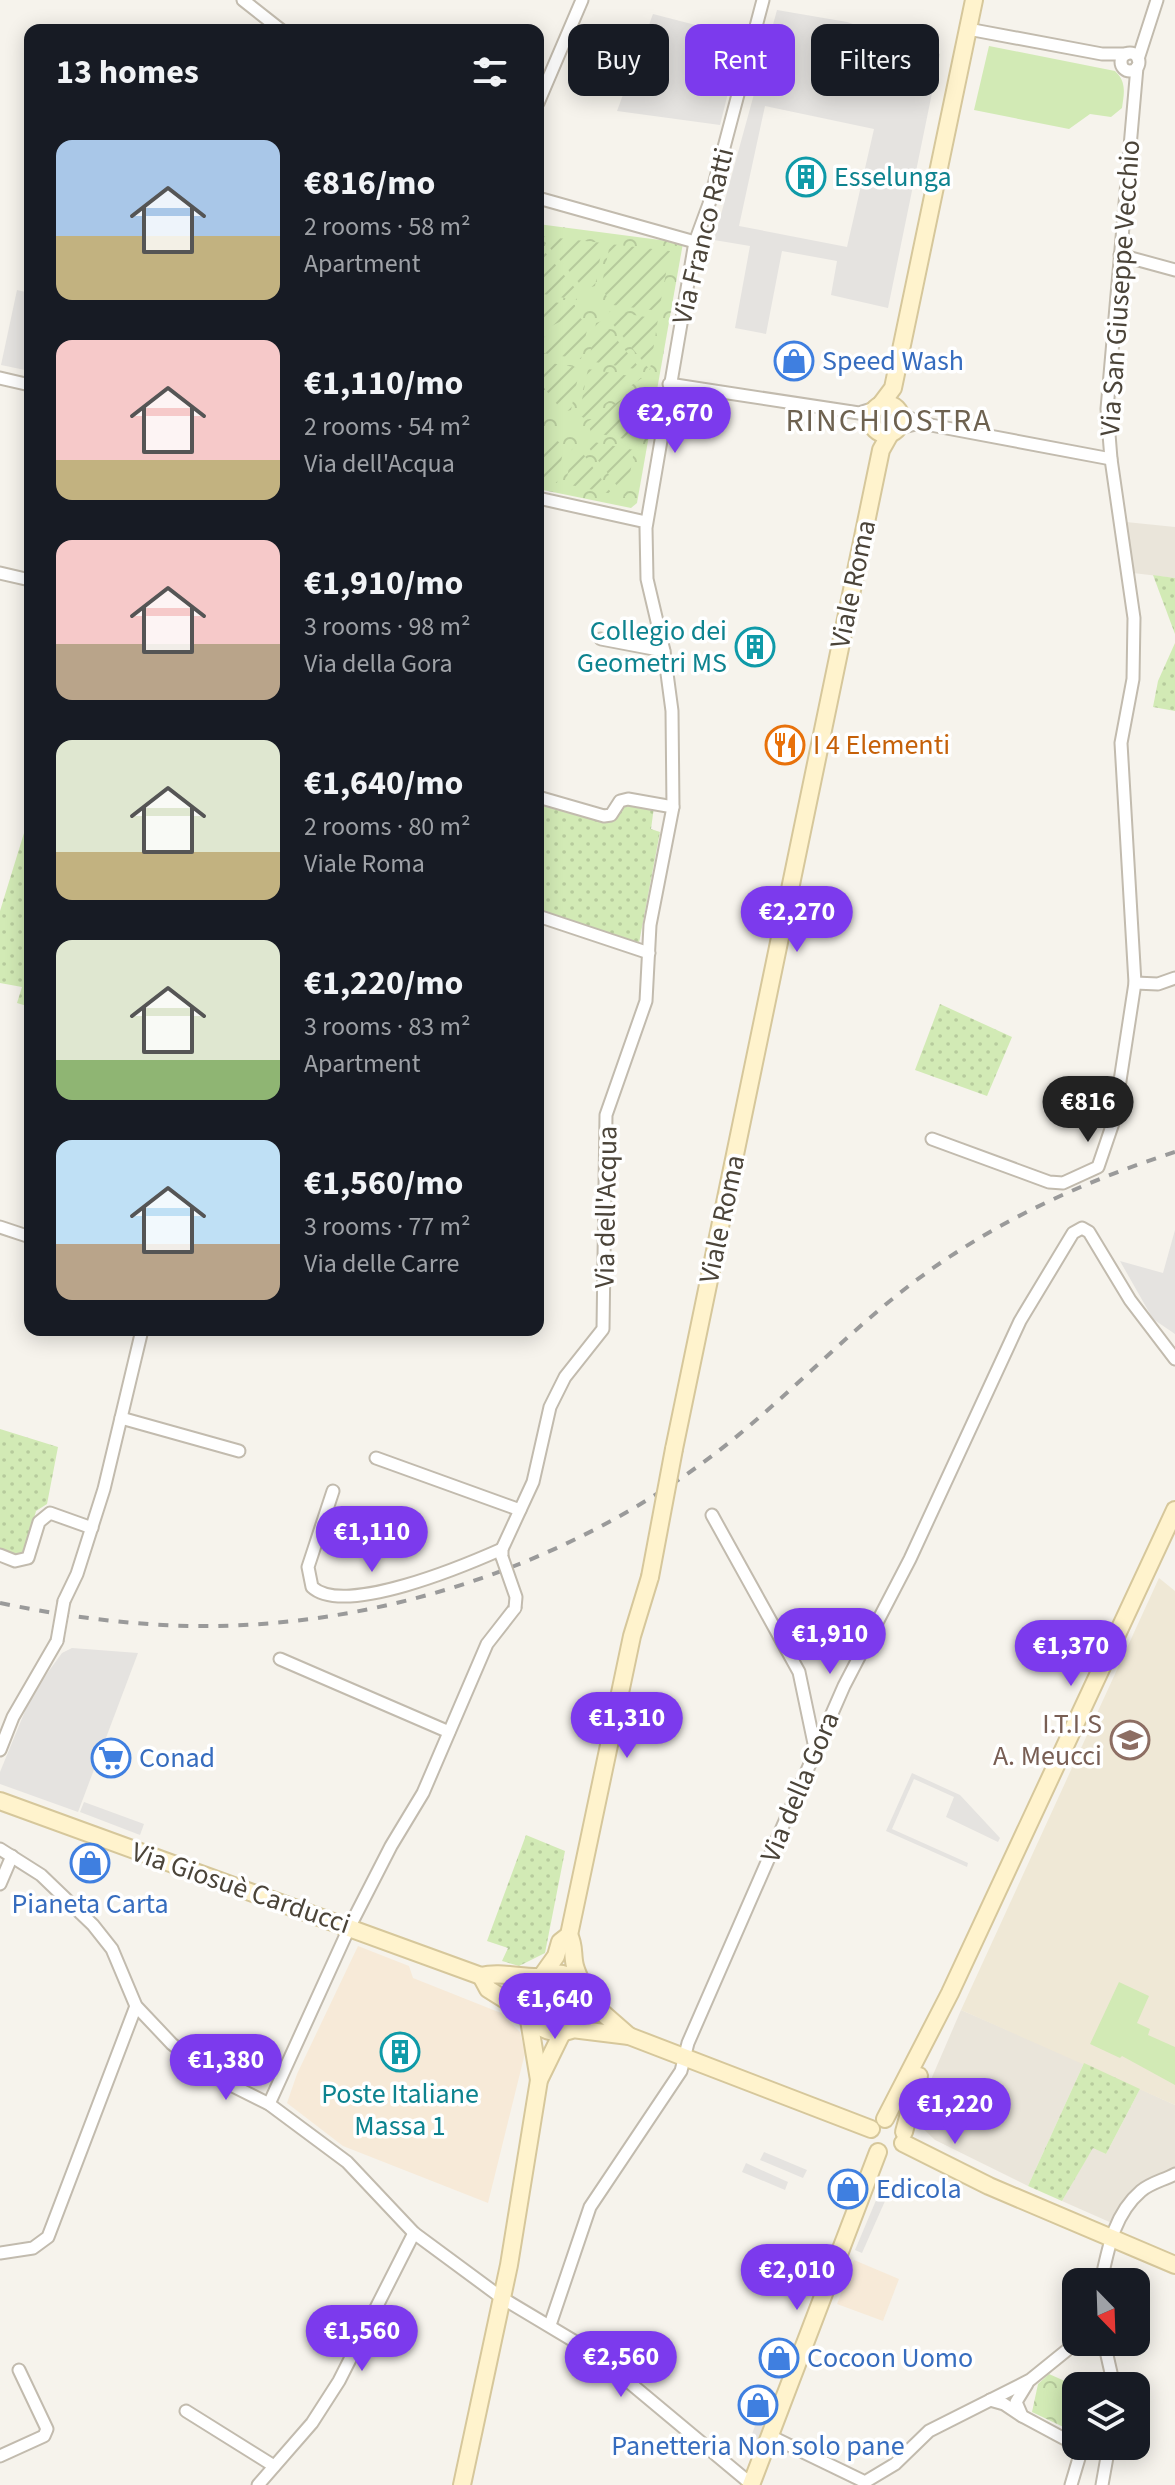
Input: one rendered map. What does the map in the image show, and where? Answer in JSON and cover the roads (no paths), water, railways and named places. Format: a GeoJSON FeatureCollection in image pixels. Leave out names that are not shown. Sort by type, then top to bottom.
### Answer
{"type":"FeatureCollection","features":[{"type":"Feature","properties":{"kind":"main road"},"geometry":{"type":"LineString","coordinates":[[884,418],[893,388],[974,0]]}},
{"type":"Feature","properties":{"kind":"main road","name":"Viale Roma"},"geometry":{"type":"LineString","coordinates":[[541,1977],[556,1956],[560,1942],[569,1935],[632,1636],[650,1577],[881,450],[884,418]]}},
{"type":"Feature","properties":{"kind":"main road"},"geometry":{"type":"LineString","coordinates":[[1019,1848],[1002,1895],[920,2071],[903,2138],[895,2152],[878,2152],[871,2144],[878,2124],[914,2068],[1175,1510]]}},
{"type":"Feature","properties":{"kind":"main road","name":"Via Giosuè Carducci"},"geometry":{"type":"LineString","coordinates":[[0,1801],[481,1976],[494,1972],[520,1978],[541,1977]]}},
{"type":"Feature","properties":{"kind":"main road"},"geometry":{"type":"LineString","coordinates":[[539,2080],[567,2031],[585,2013],[583,1988],[569,1935]]}},
{"type":"Feature","properties":{"kind":"main road"},"geometry":{"type":"LineString","coordinates":[[462,2485],[502,2298],[539,2080],[528,2014],[528,1993],[541,1977],[562,1973],[583,1988],[597,2008],[629,2036]]}},
{"type":"Feature","properties":{"kind":"main road","name":"Via Giosuè Carducci"},"geometry":{"type":"LineString","coordinates":[[481,1976],[488,1989],[528,2014]]}},
{"type":"Feature","properties":{"kind":"main road"},"geometry":{"type":"LineString","coordinates":[[528,2014],[541,2030],[629,2036],[878,2124],[897,2122],[903,2138],[989,2186],[1175,2265]]}},
{"type":"Feature","properties":{"kind":"main road"},"geometry":{"type":"LineString","coordinates":[[751,2485],[878,2152]]}},
{"type":"Feature","properties":{"kind":"street"},"geometry":{"type":"LineString","coordinates":[[243,0],[273,24]]}},
{"type":"Feature","properties":{"kind":"street"},"geometry":{"type":"LineString","coordinates":[[544,89],[582,0]]}},
{"type":"Feature","properties":{"kind":"street","name":"Via Franco Ratti"},"geometry":{"type":"LineString","coordinates":[[646,522],[695,242],[709,204],[763,0]]}},
{"type":"Feature","properties":{"kind":"street"},"geometry":{"type":"LineString","coordinates":[[968,29],[1130,61],[1142,40],[1156,2]]}},
{"type":"Feature","properties":{"kind":"street","name":"Via San Giuseppe Vecchio"},"geometry":{"type":"LineString","coordinates":[[932,1139],[1049,1182],[1063,1183],[1098,1167],[1114,1120],[1135,983],[1121,743],[1133,679],[1134,618],[1111,459],[1107,409],[1133,88],[1130,61]]}},
{"type":"Feature","properties":{"kind":"street"},"geometry":{"type":"LineString","coordinates":[[544,200],[695,242]]}},
{"type":"Feature","properties":{"kind":"street"},"geometry":{"type":"LineString","coordinates":[[1120,255],[1175,270]]}},
{"type":"Feature","properties":{"kind":"street"},"geometry":{"type":"LineString","coordinates":[[0,378],[24,384]]}},
{"type":"Feature","properties":{"kind":"street"},"geometry":{"type":"LineString","coordinates":[[669,384],[920,423],[1111,459]]}},
{"type":"Feature","properties":{"kind":"street"},"geometry":{"type":"LineString","coordinates":[[544,499],[646,522]]}},
{"type":"Feature","properties":{"kind":"street","name":"Via dell'Acqua"},"geometry":{"type":"LineString","coordinates":[[502,1553],[533,1482],[550,1407],[565,1377],[603,1329],[606,1115],[646,1001],[656,886],[668,848],[673,807],[672,711],[664,651],[647,579],[646,522]]}},
{"type":"Feature","properties":{"kind":"street"},"geometry":{"type":"LineString","coordinates":[[0,573],[24,579]]}},
{"type":"Feature","properties":{"kind":"street"},"geometry":{"type":"LineString","coordinates":[[601,639],[664,651]]}},
{"type":"Feature","properties":{"kind":"street"},"geometry":{"type":"LineString","coordinates":[[544,799],[604,816],[611,815],[620,801],[628,799],[673,807]]}},
{"type":"Feature","properties":{"kind":"street"},"geometry":{"type":"LineString","coordinates":[[544,918],[649,953]]}},
{"type":"Feature","properties":{"kind":"street"},"geometry":{"type":"LineString","coordinates":[[1135,983],[1158,984],[1175,978]]}},
{"type":"Feature","properties":{"kind":"street"},"geometry":{"type":"LineString","coordinates":[[0,1227],[24,1235]]}},
{"type":"Feature","properties":{"kind":"street","name":"Via della Gora"},"geometry":{"type":"LineString","coordinates":[[550,2325],[590,2207],[681,2071],[688,2043],[844,1686],[910,1559],[1020,1321],[1073,1233],[1082,1228],[1089,1232],[1130,1300],[1175,1359]]}},
{"type":"Feature","properties":{"kind":"street"},"geometry":{"type":"LineString","coordinates":[[0,1750],[13,1717],[57,1641],[64,1601],[77,1574],[92,1528],[141,1336]]}},
{"type":"Feature","properties":{"kind":"street"},"geometry":{"type":"LineString","coordinates":[[121,1418],[239,1451]]}},
{"type":"Feature","properties":{"kind":"street"},"geometry":{"type":"LineString","coordinates":[[376,1458],[520,1510]]}},
{"type":"Feature","properties":{"kind":"street"},"geometry":{"type":"LineString","coordinates":[[269,2104],[350,1926],[391,1846],[423,1793],[487,1644],[515,1608],[516,1597],[502,1553],[433,1577],[351,1596],[327,1596],[312,1587],[308,1567],[333,1491]]}},
{"type":"Feature","properties":{"kind":"street"},"geometry":{"type":"LineString","coordinates":[[0,1555],[15,1561],[28,1558],[39,1522],[50,1513],[92,1528]]}},
{"type":"Feature","properties":{"kind":"street"},"geometry":{"type":"LineString","coordinates":[[712,1515],[799,1672],[816,1753]]}},
{"type":"Feature","properties":{"kind":"street"},"geometry":{"type":"LineString","coordinates":[[280,1659],[449,1732]]}},
{"type":"Feature","properties":{"kind":"street"},"geometry":{"type":"LineString","coordinates":[[0,1849],[41,1875],[93,1925],[112,1949],[136,2006],[172,2044],[213,2076],[269,2104],[347,2162],[414,2233],[502,2298],[594,2353],[751,2485]]}},
{"type":"Feature","properties":{"kind":"street"},"geometry":{"type":"LineString","coordinates":[[0,1884],[12,1856]]}},
{"type":"Feature","properties":{"kind":"street"},"geometry":{"type":"LineString","coordinates":[[0,2253],[33,2248],[48,2237],[136,2006]]}},
{"type":"Feature","properties":{"kind":"street"},"geometry":{"type":"LineString","coordinates":[[1104,2268],[1111,2236],[1125,2209],[1142,2189],[1175,2174]]}},
{"type":"Feature","properties":{"kind":"street"},"geometry":{"type":"LineString","coordinates":[[258,2485],[312,2423],[339,2381],[414,2233]]}},
{"type":"Feature","properties":{"kind":"street"},"geometry":{"type":"LineString","coordinates":[[770,2436],[865,2482],[895,2464],[929,2431],[1030,2380],[1062,2354]]}},
{"type":"Feature","properties":{"kind":"street"},"geometry":{"type":"LineString","coordinates":[[0,2456],[44,2436],[47,2429],[19,2370]]}},
{"type":"Feature","properties":{"kind":"street"},"geometry":{"type":"LineString","coordinates":[[1022,2416],[1016,2402],[1030,2380]]}},
{"type":"Feature","properties":{"kind":"street"},"geometry":{"type":"LineString","coordinates":[[990,2400],[1004,2404],[1062,2437]]}},
{"type":"Feature","properties":{"kind":"street"},"geometry":{"type":"LineString","coordinates":[[186,2411],[274,2466]]}},
{"type":"Feature","properties":{"kind":"street"},"geometry":{"type":"LineString","coordinates":[[1071,2485],[1078,2460]]}},
{"type":"Feature","properties":{"kind":"street"},"geometry":{"type":"LineString","coordinates":[[1102,2485],[1106,2460]]}},
{"type":"Feature","properties":{"kind":"railway"},"geometry":{"type":"LineString","coordinates":[[0,1603],[122,1622],[241,1625],[320,1618],[397,1603],[474,1581],[548,1552],[619,1516],[686,1475],[748,1427],[881,1308],[964,1247],[1066,1193],[1175,1152]]}},
{"type":"Feature","properties":{"kind":"place","name":"Esselunga"},"geometry":{"type":"Point","coordinates":[806,177]}},
{"type":"Feature","properties":{"kind":"place","name":"Speed Wash"},"geometry":{"type":"Point","coordinates":[794,361]}},
{"type":"Feature","properties":{"kind":"place","name":"Collegio dei Geometri MS"},"geometry":{"type":"Point","coordinates":[755,647]}},
{"type":"Feature","properties":{"kind":"place","name":"I 4 Elementi"},"geometry":{"type":"Point","coordinates":[785,745]}},
{"type":"Feature","properties":{"kind":"place","name":"I.T.I.S A. Meucci"},"geometry":{"type":"Point","coordinates":[1130,1740]}},
{"type":"Feature","properties":{"kind":"place","name":"Conad"},"geometry":{"type":"Point","coordinates":[111,1758]}},
{"type":"Feature","properties":{"kind":"place","name":"Pianeta Carta"},"geometry":{"type":"Point","coordinates":[90,1863]}},
{"type":"Feature","properties":{"kind":"place","name":"Poste Italiane Massa 1"},"geometry":{"type":"Point","coordinates":[400,2052]}},
{"type":"Feature","properties":{"kind":"place","name":"Edicola"},"geometry":{"type":"Point","coordinates":[848,2189]}},
{"type":"Feature","properties":{"kind":"place","name":"Cocoon Uomo"},"geometry":{"type":"Point","coordinates":[779,2358]}},
{"type":"Feature","properties":{"kind":"place","name":"Panetteria Non solo pane"},"geometry":{"type":"Point","coordinates":[758,2405]}},
{"type":"Feature","properties":{"kind":"district","name":"RINCHIOSTRA"},"geometry":{"type":"Point","coordinates":[889,421]}}]}
